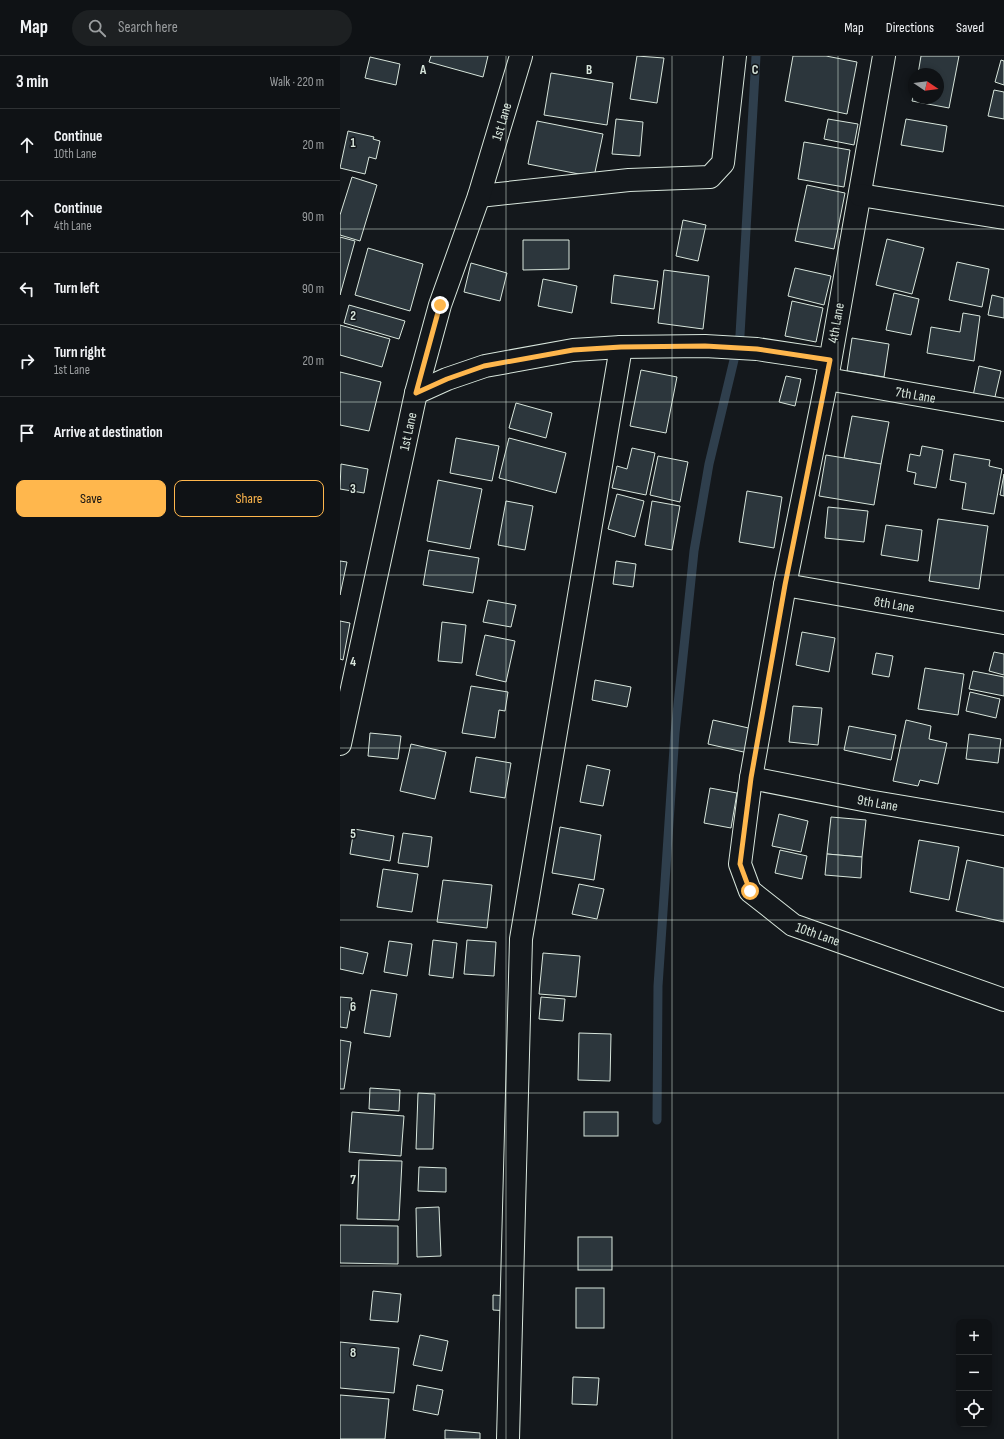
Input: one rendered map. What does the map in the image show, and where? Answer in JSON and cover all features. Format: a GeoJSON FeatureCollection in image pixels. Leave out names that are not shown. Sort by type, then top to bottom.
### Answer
{"type":"FeatureCollection","features":[{"type":"Feature","properties":{"kind":"street","name":"1st Lane"},"geometry":{"type":"LineString","coordinates":[[340,744],[416,393],[440,305],[479,196],[520,56]]}},
{"type":"Feature","properties":{"kind":"street"},"geometry":{"type":"LineString","coordinates":[[479,196],[629,180],[710,177],[722,163],[735,56]]}},
{"type":"Feature","properties":{"kind":"street","name":"4th Lane"},"geometry":{"type":"LineString","coordinates":[[751,778],[785,585],[828,369],[884,56]]}},
{"type":"Feature","properties":{"kind":"street"},"geometry":{"type":"LineString","coordinates":[[860,195],[1004,218]]}},
{"type":"Feature","properties":{"kind":"street","name":"7th Lane"},"geometry":{"type":"LineString","coordinates":[[416,393],[447,379],[484,366],[573,350],[621,347],[705,346],[757,349],[828,369],[1004,410]]}},
{"type":"Feature","properties":{"kind":"street"},"geometry":{"type":"LineString","coordinates":[[508,1439],[521,939],[621,347]]}},
{"type":"Feature","properties":{"kind":"street","name":"8th Lane"},"geometry":{"type":"LineString","coordinates":[[785,585],[1004,623]]}},
{"type":"Feature","properties":{"kind":"street","name":"9th Lane"},"geometry":{"type":"LineString","coordinates":[[751,778],[868,801],[1004,824]]}},
{"type":"Feature","properties":{"kind":"street","name":"10th Lane"},"geometry":{"type":"LineString","coordinates":[[751,778],[740,864],[750,891],[793,925],[1004,1000]]}},
{"type":"Feature","properties":{"kind":"building"},"geometry":{"type":"Polygon","coordinates":[[[431,56],[488,56],[483,77],[429,62],[431,56]]]}},
{"type":"Feature","properties":{"kind":"building"},"geometry":{"type":"Polygon","coordinates":[[[637,56],[664,58],[657,103],[630,99],[637,56]]]}},
{"type":"Feature","properties":{"kind":"building"},"geometry":{"type":"Polygon","coordinates":[[[793,56],[826,56],[857,62],[847,114],[785,101],[793,56]]]}},
{"type":"Feature","properties":{"kind":"building"},"geometry":{"type":"Polygon","coordinates":[[[921,56],[959,56],[949,108],[928,104],[944,104],[944,68],[919,68],[921,56]]]}},
{"type":"Feature","properties":{"kind":"building"},"geometry":{"type":"Polygon","coordinates":[[[370,57],[400,64],[396,85],[365,78],[370,57]]]}},
{"type":"Feature","properties":{"kind":"building"},"geometry":{"type":"Polygon","coordinates":[[[1001,60],[1004,61],[1004,85],[995,82],[1001,60]]]}},
{"type":"Feature","properties":{"kind":"building"},"geometry":{"type":"Polygon","coordinates":[[[551,73],[613,83],[607,125],[544,115],[551,73]]]}},
{"type":"Feature","properties":{"kind":"building"},"geometry":{"type":"Polygon","coordinates":[[[994,90],[1004,92],[1004,119],[988,116],[994,90]]]}},
{"type":"Feature","properties":{"kind":"building"},"geometry":{"type":"Polygon","coordinates":[[[616,119],[643,122],[640,156],[612,154],[616,119]]]}},
{"type":"Feature","properties":{"kind":"building"},"geometry":{"type":"Polygon","coordinates":[[[828,119],[858,124],[854,145],[824,139],[828,119]]]}},
{"type":"Feature","properties":{"kind":"building"},"geometry":{"type":"Polygon","coordinates":[[[906,119],[947,126],[943,152],[901,145],[906,119]]]}},
{"type":"Feature","properties":{"kind":"building"},"geometry":{"type":"Polygon","coordinates":[[[537,121],[603,134],[594,177],[528,164],[537,121]]]}},
{"type":"Feature","properties":{"kind":"building"},"geometry":{"type":"Polygon","coordinates":[[[348,131],[374,137],[373,139],[380,141],[376,159],[369,157],[365,174],[340,168],[348,131]]]}},
{"type":"Feature","properties":{"kind":"building"},"geometry":{"type":"Polygon","coordinates":[[[804,142],[850,150],[844,187],[798,179],[804,142]]]}},
{"type":"Feature","properties":{"kind":"building"},"geometry":{"type":"Polygon","coordinates":[[[352,177],[377,185],[360,241],[340,235],[340,215],[352,177]]]}},
{"type":"Feature","properties":{"kind":"building"},"geometry":{"type":"Polygon","coordinates":[[[807,185],[845,193],[834,249],[795,241],[807,185]]]}},
{"type":"Feature","properties":{"kind":"building"},"geometry":{"type":"Polygon","coordinates":[[[683,220],[706,225],[698,261],[676,256],[683,220]]]}},
{"type":"Feature","properties":{"kind":"building"},"geometry":{"type":"Polygon","coordinates":[[[340,237],[355,241],[340,295],[340,237]]]}},
{"type":"Feature","properties":{"kind":"building"},"geometry":{"type":"Polygon","coordinates":[[[887,239],[924,248],[912,294],[876,285],[887,239]]]}},
{"type":"Feature","properties":{"kind":"building"},"geometry":{"type":"Polygon","coordinates":[[[523,240],[569,240],[569,269],[523,270],[523,240]]]}},
{"type":"Feature","properties":{"kind":"building"},"geometry":{"type":"Polygon","coordinates":[[[368,248],[423,264],[410,311],[355,295],[368,248]]]}},
{"type":"Feature","properties":{"kind":"building"},"geometry":{"type":"Polygon","coordinates":[[[957,262],[989,269],[982,307],[949,300],[957,262]]]}},
{"type":"Feature","properties":{"kind":"building"},"geometry":{"type":"Polygon","coordinates":[[[471,263],[507,273],[500,301],[464,292],[471,263]]]}},
{"type":"Feature","properties":{"kind":"building"},"geometry":{"type":"Polygon","coordinates":[[[795,268],[831,276],[824,305],[788,296],[795,268]]]}},
{"type":"Feature","properties":{"kind":"building"},"geometry":{"type":"Polygon","coordinates":[[[664,270],[709,276],[703,329],[658,323],[664,270]]]}},
{"type":"Feature","properties":{"kind":"building"},"geometry":{"type":"Polygon","coordinates":[[[614,275],[658,281],[654,309],[611,303],[614,275]]]}},
{"type":"Feature","properties":{"kind":"building"},"geometry":{"type":"Polygon","coordinates":[[[543,279],[577,286],[572,313],[538,306],[543,279]]]}},
{"type":"Feature","properties":{"kind":"building"},"geometry":{"type":"Polygon","coordinates":[[[894,293],[919,299],[911,335],[886,330],[894,293]]]}},
{"type":"Feature","properties":{"kind":"building"},"geometry":{"type":"Polygon","coordinates":[[[992,295],[1004,298],[1004,318],[988,315],[992,295]]]}},
{"type":"Feature","properties":{"kind":"building"},"geometry":{"type":"Polygon","coordinates":[[[792,301],[823,308],[816,342],[785,336],[792,301]]]}},
{"type":"Feature","properties":{"kind":"building"},"geometry":{"type":"Polygon","coordinates":[[[349,305],[405,321],[399,339],[344,323],[349,305]]]}},
{"type":"Feature","properties":{"kind":"building"},"geometry":{"type":"Polygon","coordinates":[[[963,313],[980,316],[974,361],[927,353],[931,327],[960,332],[963,313]]]}},
{"type":"Feature","properties":{"kind":"building"},"geometry":{"type":"Polygon","coordinates":[[[340,325],[390,339],[382,367],[340,355],[340,325]]]}},
{"type":"Feature","properties":{"kind":"building"},"geometry":{"type":"Polygon","coordinates":[[[852,338],[889,344],[884,377],[847,371],[852,338]]]}},
{"type":"Feature","properties":{"kind":"building"},"geometry":{"type":"Polygon","coordinates":[[[979,366],[1001,371],[994,401],[973,396],[979,366]]]}},
{"type":"Feature","properties":{"kind":"building"},"geometry":{"type":"Polygon","coordinates":[[[641,370],[677,377],[666,433],[630,426],[641,370]]]}},
{"type":"Feature","properties":{"kind":"building"},"geometry":{"type":"Polygon","coordinates":[[[340,372],[381,382],[369,431],[340,425],[340,372]]]}},
{"type":"Feature","properties":{"kind":"building"},"geometry":{"type":"Polygon","coordinates":[[[786,376],[801,379],[795,406],[779,402],[786,376]]]}},
{"type":"Feature","properties":{"kind":"building"},"geometry":{"type":"Polygon","coordinates":[[[516,403],[552,413],[546,438],[509,428],[516,403]]]}},
{"type":"Feature","properties":{"kind":"building"},"geometry":{"type":"Polygon","coordinates":[[[852,416],[889,422],[881,464],[844,458],[852,416]]]}},
{"type":"Feature","properties":{"kind":"building"},"geometry":{"type":"Polygon","coordinates":[[[456,438],[499,446],[492,481],[450,473],[456,438]]]}},
{"type":"Feature","properties":{"kind":"building"},"geometry":{"type":"Polygon","coordinates":[[[509,438],[566,453],[556,493],[499,478],[509,438]]]}},
{"type":"Feature","properties":{"kind":"building"},"geometry":{"type":"Polygon","coordinates":[[[922,446],[943,450],[936,488],[914,484],[916,473],[907,471],[910,454],[920,456],[922,446]]]}},
{"type":"Feature","properties":{"kind":"building"},"geometry":{"type":"Polygon","coordinates":[[[632,448],[655,453],[646,495],[612,488],[617,466],[627,469],[632,448]]]}},
{"type":"Feature","properties":{"kind":"building"},"geometry":{"type":"Polygon","coordinates":[[[954,454],[990,460],[989,466],[1002,469],[994,514],[962,509],[966,483],[950,480],[954,454]]]}},
{"type":"Feature","properties":{"kind":"building"},"geometry":{"type":"Polygon","coordinates":[[[826,455],[881,464],[874,505],[819,496],[826,455]]]}},
{"type":"Feature","properties":{"kind":"building"},"geometry":{"type":"Polygon","coordinates":[[[658,456],[688,462],[680,502],[650,495],[658,456]]]}},
{"type":"Feature","properties":{"kind":"building"},"geometry":{"type":"Polygon","coordinates":[[[341,464],[368,469],[364,493],[340,489],[341,464]]]}},
{"type":"Feature","properties":{"kind":"building"},"geometry":{"type":"Polygon","coordinates":[[[1004,474],[1004,496],[1000,495],[1004,474]]]}},
{"type":"Feature","properties":{"kind":"building"},"geometry":{"type":"Polygon","coordinates":[[[438,480],[482,489],[470,549],[427,541],[438,480]]]}},
{"type":"Feature","properties":{"kind":"building"},"geometry":{"type":"Polygon","coordinates":[[[747,491],[782,497],[774,548],[739,542],[747,491]]]}},
{"type":"Feature","properties":{"kind":"building"},"geometry":{"type":"Polygon","coordinates":[[[617,494],[644,501],[635,537],[608,529],[617,494]]]}},
{"type":"Feature","properties":{"kind":"building"},"geometry":{"type":"Polygon","coordinates":[[[506,501],[533,506],[525,550],[498,545],[506,501]]]}},
{"type":"Feature","properties":{"kind":"building"},"geometry":{"type":"Polygon","coordinates":[[[652,501],[680,506],[672,550],[645,545],[652,501]]]}},
{"type":"Feature","properties":{"kind":"building"},"geometry":{"type":"Polygon","coordinates":[[[828,507],[868,511],[864,542],[825,538],[828,507]]]}},
{"type":"Feature","properties":{"kind":"building"},"geometry":{"type":"Polygon","coordinates":[[[938,519],[988,526],[979,589],[929,581],[938,519]]]}},
{"type":"Feature","properties":{"kind":"building"},"geometry":{"type":"Polygon","coordinates":[[[886,525],[922,530],[918,561],[881,555],[886,525]]]}},
{"type":"Feature","properties":{"kind":"building"},"geometry":{"type":"Polygon","coordinates":[[[429,550],[479,558],[473,593],[423,585],[429,550]]]}},
{"type":"Feature","properties":{"kind":"building"},"geometry":{"type":"Polygon","coordinates":[[[340,561],[347,562],[340,595],[340,561]]]}},
{"type":"Feature","properties":{"kind":"building"},"geometry":{"type":"Polygon","coordinates":[[[616,561],[636,564],[633,587],[613,584],[616,561]]]}},
{"type":"Feature","properties":{"kind":"building"},"geometry":{"type":"Polygon","coordinates":[[[488,600],[516,605],[511,627],[483,622],[488,600]]]}},
{"type":"Feature","properties":{"kind":"building"},"geometry":{"type":"Polygon","coordinates":[[[340,621],[350,623],[343,660],[340,659],[340,621]]]}},
{"type":"Feature","properties":{"kind":"building"},"geometry":{"type":"Polygon","coordinates":[[[442,622],[466,625],[462,663],[438,661],[442,622]]]}},
{"type":"Feature","properties":{"kind":"building"},"geometry":{"type":"Polygon","coordinates":[[[802,632],[835,638],[829,672],[796,665],[802,632]]]}},
{"type":"Feature","properties":{"kind":"building"},"geometry":{"type":"Polygon","coordinates":[[[485,635],[515,641],[506,682],[476,675],[485,635]]]}},
{"type":"Feature","properties":{"kind":"building"},"geometry":{"type":"Polygon","coordinates":[[[994,652],[1004,654],[1004,675],[989,671],[994,652]]]}},
{"type":"Feature","properties":{"kind":"building"},"geometry":{"type":"Polygon","coordinates":[[[876,653],[893,656],[889,677],[872,674],[876,653]]]}},
{"type":"Feature","properties":{"kind":"building"},"geometry":{"type":"Polygon","coordinates":[[[925,668],[964,674],[958,715],[918,709],[925,668]]]}},
{"type":"Feature","properties":{"kind":"building"},"geometry":{"type":"Polygon","coordinates":[[[973,671],[1004,677],[1004,696],[969,689],[973,671]]]}},
{"type":"Feature","properties":{"kind":"building"},"geometry":{"type":"Polygon","coordinates":[[[595,680],[631,687],[627,707],[592,700],[595,680]]]}},
{"type":"Feature","properties":{"kind":"building"},"geometry":{"type":"Polygon","coordinates":[[[471,686],[508,692],[505,711],[499,710],[495,738],[462,733],[471,686]]]}},
{"type":"Feature","properties":{"kind":"building"},"geometry":{"type":"Polygon","coordinates":[[[970,692],[1000,699],[996,718],[966,711],[970,692]]]}},
{"type":"Feature","properties":{"kind":"building"},"geometry":{"type":"Polygon","coordinates":[[[793,706],[822,708],[818,745],[789,742],[793,706]]]}},
{"type":"Feature","properties":{"kind":"building"},"geometry":{"type":"Polygon","coordinates":[[[713,720],[753,729],[748,753],[708,744],[713,720]]]}},
{"type":"Feature","properties":{"kind":"building"},"geometry":{"type":"Polygon","coordinates":[[[906,720],[931,726],[929,739],[947,743],[938,784],[920,780],[918,786],[893,781],[906,720]]]}},
{"type":"Feature","properties":{"kind":"building"},"geometry":{"type":"Polygon","coordinates":[[[849,726],[896,735],[891,760],[844,750],[849,726]]]}},
{"type":"Feature","properties":{"kind":"building"},"geometry":{"type":"Polygon","coordinates":[[[370,733],[401,736],[398,759],[368,756],[370,733]]]}},
{"type":"Feature","properties":{"kind":"building"},"geometry":{"type":"Polygon","coordinates":[[[969,734],[1001,739],[998,763],[966,759],[969,734]]]}},
{"type":"Feature","properties":{"kind":"building"},"geometry":{"type":"Polygon","coordinates":[[[411,744],[446,752],[435,799],[400,791],[411,744]]]}},
{"type":"Feature","properties":{"kind":"building"},"geometry":{"type":"Polygon","coordinates":[[[476,757],[511,763],[505,798],[470,792],[476,757]]]}},
{"type":"Feature","properties":{"kind":"building"},"geometry":{"type":"Polygon","coordinates":[[[587,765],[610,770],[603,806],[580,802],[587,765]]]}},
{"type":"Feature","properties":{"kind":"building"},"geometry":{"type":"Polygon","coordinates":[[[710,788],[737,793],[731,828],[704,823],[710,788]]]}},
{"type":"Feature","properties":{"kind":"building"},"geometry":{"type":"Polygon","coordinates":[[[779,814],[808,821],[801,852],[772,846],[779,814]]]}},
{"type":"Feature","properties":{"kind":"building"},"geometry":{"type":"Polygon","coordinates":[[[831,817],[866,820],[862,857],[827,854],[831,817]]]}},
{"type":"Feature","properties":{"kind":"building"},"geometry":{"type":"Polygon","coordinates":[[[560,827],[601,835],[594,880],[552,873],[560,827]]]}},
{"type":"Feature","properties":{"kind":"building"},"geometry":{"type":"Polygon","coordinates":[[[354,829],[394,836],[390,861],[350,854],[354,829]]]}},
{"type":"Feature","properties":{"kind":"building"},"geometry":{"type":"Polygon","coordinates":[[[403,833],[432,837],[428,867],[398,863],[403,833]]]}},
{"type":"Feature","properties":{"kind":"building"},"geometry":{"type":"Polygon","coordinates":[[[919,840],[959,847],[949,900],[910,892],[919,840]]]}},
{"type":"Feature","properties":{"kind":"building"},"geometry":{"type":"Polygon","coordinates":[[[780,850],[807,856],[802,879],[775,873],[780,850]]]}},
{"type":"Feature","properties":{"kind":"building"},"geometry":{"type":"Polygon","coordinates":[[[827,854],[862,857],[861,878],[825,875],[827,854]]]}},
{"type":"Feature","properties":{"kind":"building"},"geometry":{"type":"Polygon","coordinates":[[[967,860],[1004,868],[1004,922],[956,911],[967,860]]]}},
{"type":"Feature","properties":{"kind":"building"},"geometry":{"type":"Polygon","coordinates":[[[383,869],[418,874],[412,912],[377,907],[383,869]]]}},
{"type":"Feature","properties":{"kind":"building"},"geometry":{"type":"Polygon","coordinates":[[[443,880],[492,885],[487,928],[437,922],[443,880]]]}},
{"type":"Feature","properties":{"kind":"building"},"geometry":{"type":"Polygon","coordinates":[[[579,884],[604,889],[597,919],[572,914],[579,884]]]}},
{"type":"Feature","properties":{"kind":"building"},"geometry":{"type":"Polygon","coordinates":[[[433,940],[457,943],[453,978],[429,975],[433,940]]]}},
{"type":"Feature","properties":{"kind":"building"},"geometry":{"type":"Polygon","coordinates":[[[467,940],[496,942],[494,976],[464,974],[467,940]]]}},
{"type":"Feature","properties":{"kind":"building"},"geometry":{"type":"Polygon","coordinates":[[[389,941],[412,944],[407,976],[384,972],[389,941]]]}},
{"type":"Feature","properties":{"kind":"building"},"geometry":{"type":"Polygon","coordinates":[[[340,947],[368,953],[363,974],[340,969],[340,947]]]}},
{"type":"Feature","properties":{"kind":"building"},"geometry":{"type":"Polygon","coordinates":[[[543,953],[580,956],[576,997],[539,994],[543,953]]]}},
{"type":"Feature","properties":{"kind":"building"},"geometry":{"type":"Polygon","coordinates":[[[371,990],[397,994],[390,1037],[364,1033],[371,990]]]}},
{"type":"Feature","properties":{"kind":"building"},"geometry":{"type":"Polygon","coordinates":[[[340,997],[352,998],[347,1028],[340,1027],[340,997]]]}},
{"type":"Feature","properties":{"kind":"building"},"geometry":{"type":"Polygon","coordinates":[[[541,997],[565,999],[563,1021],[539,1019],[541,997]]]}},
{"type":"Feature","properties":{"kind":"building"},"geometry":{"type":"Polygon","coordinates":[[[579,1033],[611,1034],[610,1081],[578,1080],[579,1033]]]}},
{"type":"Feature","properties":{"kind":"building"},"geometry":{"type":"Polygon","coordinates":[[[340,1040],[351,1042],[344,1089],[340,1089],[340,1040]]]}},
{"type":"Feature","properties":{"kind":"building"},"geometry":{"type":"Polygon","coordinates":[[[370,1088],[400,1090],[399,1111],[369,1109],[370,1088]]]}},
{"type":"Feature","properties":{"kind":"building"},"geometry":{"type":"Polygon","coordinates":[[[418,1093],[435,1094],[433,1149],[416,1149],[418,1093]]]}},
{"type":"Feature","properties":{"kind":"building"},"geometry":{"type":"Polygon","coordinates":[[[352,1112],[404,1116],[401,1156],[349,1152],[352,1112]]]}},
{"type":"Feature","properties":{"kind":"building"},"geometry":{"type":"Polygon","coordinates":[[[584,1112],[618,1112],[618,1136],[584,1136],[584,1112]]]}},
{"type":"Feature","properties":{"kind":"building"},"geometry":{"type":"Polygon","coordinates":[[[359,1160],[402,1161],[399,1220],[357,1219],[359,1160]]]}},
{"type":"Feature","properties":{"kind":"building"},"geometry":{"type":"Polygon","coordinates":[[[419,1167],[446,1168],[446,1192],[418,1191],[419,1167]]]}},
{"type":"Feature","properties":{"kind":"building"},"geometry":{"type":"Polygon","coordinates":[[[439,1207],[441,1256],[417,1257],[416,1208],[439,1207]]]}},
{"type":"Feature","properties":{"kind":"building"},"geometry":{"type":"Polygon","coordinates":[[[340,1225],[398,1226],[398,1264],[340,1263],[340,1225]]]}},
{"type":"Feature","properties":{"kind":"building"},"geometry":{"type":"Polygon","coordinates":[[[578,1237],[612,1237],[612,1270],[578,1270],[578,1237]]]}},
{"type":"Feature","properties":{"kind":"building"},"geometry":{"type":"Polygon","coordinates":[[[576,1288],[604,1288],[604,1328],[576,1328],[576,1288]]]}},
{"type":"Feature","properties":{"kind":"building"},"geometry":{"type":"Polygon","coordinates":[[[373,1291],[401,1294],[398,1322],[370,1320],[373,1291]]]}},
{"type":"Feature","properties":{"kind":"building"},"geometry":{"type":"Polygon","coordinates":[[[493,1295],[511,1296],[510,1311],[493,1310],[493,1295]]]}},
{"type":"Feature","properties":{"kind":"building"},"geometry":{"type":"Polygon","coordinates":[[[420,1335],[448,1341],[442,1371],[413,1365],[420,1335]]]}},
{"type":"Feature","properties":{"kind":"building"},"geometry":{"type":"Polygon","coordinates":[[[340,1342],[399,1348],[394,1393],[340,1388],[340,1342]]]}},
{"type":"Feature","properties":{"kind":"building"},"geometry":{"type":"Polygon","coordinates":[[[573,1377],[599,1378],[597,1405],[572,1404],[573,1377]]]}},
{"type":"Feature","properties":{"kind":"building"},"geometry":{"type":"Polygon","coordinates":[[[417,1385],[443,1390],[438,1415],[413,1410],[417,1385]]]}},
{"type":"Feature","properties":{"kind":"building"},"geometry":{"type":"Polygon","coordinates":[[[340,1395],[389,1399],[385,1439],[340,1439],[340,1395]]]}},
{"type":"Feature","properties":{"kind":"building"},"geometry":{"type":"Polygon","coordinates":[[[445,1430],[480,1433],[480,1439],[445,1439],[445,1430]]]}},
{"type":"Feature","properties":{"kind":"waterway"},"geometry":{"type":"LineString","coordinates":[[657,1120],[658,986],[675,733],[694,551],[709,464],[740,335],[756,56]]}},
{"type":"Feature","properties":{"kind":"route"},"geometry":{"type":"LineString","coordinates":[[440,305],[416,393],[447,379],[484,366],[573,350],[621,347],[705,346],[757,349],[830,360],[785,585],[751,778],[740,864],[750,891]]}}]}
